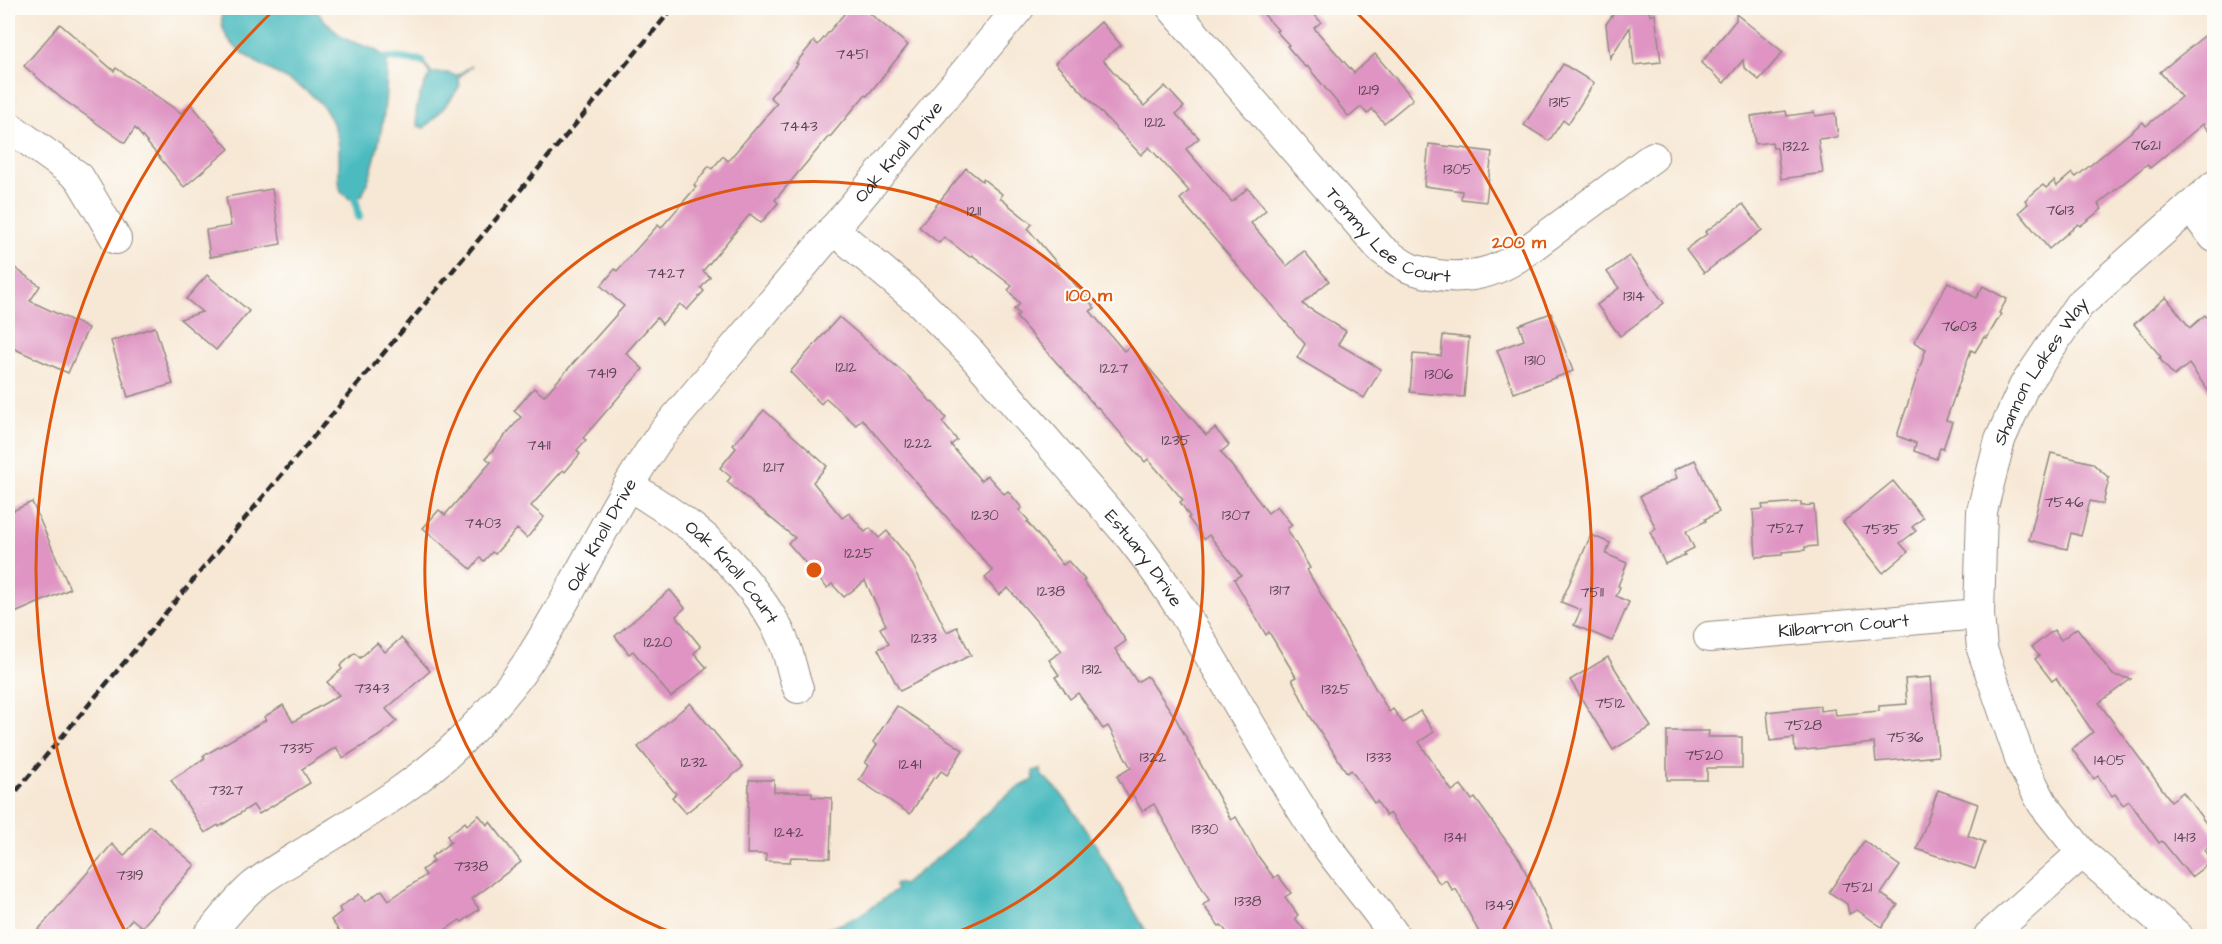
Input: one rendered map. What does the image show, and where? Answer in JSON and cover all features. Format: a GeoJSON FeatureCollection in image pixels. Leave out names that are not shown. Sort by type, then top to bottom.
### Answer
{"type":"FeatureCollection","features":[{"type":"Feature","properties":{"kind":"street","name":"Oak Knoll Drive"},"geometry":{"type":"LineString","coordinates":[[208,936],[245,894],[260,881],[413,782],[446,756],[483,718],[528,662],[629,485],[678,413],[1019,8]]}},
{"type":"Feature","properties":{"kind":"street","name":"Tommy Lee Court"},"geometry":{"type":"LineString","coordinates":[[1172,8],[1381,249],[1411,269],[1460,277],[1500,268],[1653,157]]}},
{"type":"Feature","properties":{"kind":"street"},"geometry":{"type":"LineString","coordinates":[[8,126],[79,177],[116,239]]}},
{"type":"Feature","properties":{"kind":"street","name":"Shannon Lakes Way"},"geometry":{"type":"LineString","coordinates":[[2178,936],[2082,853],[2043,804],[2022,764],[1982,649],[1979,614],[1982,511],[2000,440],[2024,386],[2079,305],[2214,186]]}},
{"type":"Feature","properties":{"kind":"street"},"geometry":{"type":"LineString","coordinates":[[2190,207],[2214,237]]}},
{"type":"Feature","properties":{"kind":"street","name":"Estuary Drive"},"geometry":{"type":"LineString","coordinates":[[832,229],[921,303],[970,352],[1131,538],[1191,623],[1212,663],[1317,832],[1395,936]]}},
{"type":"Feature","properties":{"kind":"street","name":"Oak Knoll Court"},"geometry":{"type":"LineString","coordinates":[[629,485],[706,539],[759,599],[783,638],[798,688]]}},
{"type":"Feature","properties":{"kind":"street","name":"Kilbarron Court"},"geometry":{"type":"LineString","coordinates":[[1709,637],[1979,614]]}},
{"type":"Feature","properties":{"kind":"street"},"geometry":{"type":"LineString","coordinates":[[1989,936],[2082,853]]}},
{"type":"Feature","properties":{"kind":"water"},"geometry":{"type":"Polygon","coordinates":[[[224,8],[314,8],[339,35],[385,57],[388,55],[393,60],[387,62],[386,97],[378,147],[362,196],[350,199],[341,192],[338,139],[325,109],[314,97],[245,55],[232,43],[223,29],[220,10],[224,8]]]}},
{"type":"Feature","properties":{"kind":"water"},"geometry":{"type":"Polygon","coordinates":[[[422,61],[432,73],[449,73],[456,76],[472,66],[458,78],[460,85],[448,103],[424,128],[418,126],[416,120],[421,93],[430,75],[422,61]]]}},
{"type":"Feature","properties":{"kind":"water"},"geometry":{"type":"Polygon","coordinates":[[[1041,769],[1042,777],[1053,785],[1082,823],[1149,936],[795,936],[838,925],[871,908],[896,890],[894,886],[897,883],[903,885],[948,849],[1001,800],[1034,780],[1033,771],[1041,769]]]}},
{"type":"Feature","properties":{"kind":"building"},"geometry":{"type":"Polygon","coordinates":[[[849,8],[863,8],[908,45],[867,96],[865,95],[775,200],[778,203],[761,223],[750,214],[703,271],[710,277],[701,288],[704,291],[687,310],[680,304],[662,324],[657,318],[626,353],[643,369],[583,438],[586,440],[577,450],[580,454],[531,506],[544,517],[527,538],[517,529],[495,554],[492,552],[484,561],[480,558],[471,569],[423,528],[439,510],[445,515],[491,462],[486,458],[521,417],[514,411],[534,388],[544,396],[624,306],[601,286],[658,225],[661,228],[696,187],[694,185],[709,166],[712,169],[723,156],[728,161],[777,103],[770,97],[798,64],[796,63],[814,41],[818,45],[849,8]]]}},
{"type":"Feature","properties":{"kind":"building"},"geometry":{"type":"Polygon","coordinates":[[[1258,8],[1308,8],[1321,22],[1314,28],[1354,73],[1375,54],[1413,99],[1384,123],[1372,109],[1367,114],[1361,107],[1349,117],[1307,66],[1305,67],[1287,46],[1289,45],[1276,31],[1278,30],[1258,8]]]}},
{"type":"Feature","properties":{"kind":"building"},"geometry":{"type":"Polygon","coordinates":[[[1618,8],[1648,8],[1650,15],[1655,14],[1661,62],[1634,65],[1630,27],[1610,58],[1606,24],[1618,8]]]}},
{"type":"Feature","properties":{"kind":"building"},"geometry":{"type":"Polygon","coordinates":[[[1736,14],[1783,52],[1759,80],[1744,67],[1743,60],[1724,83],[1701,63],[1736,20],[1736,14]]]}},
{"type":"Feature","properties":{"kind":"building"},"geometry":{"type":"Polygon","coordinates":[[[1101,22],[1121,45],[1103,60],[1144,106],[1165,86],[1184,107],[1176,114],[1199,138],[1186,149],[1232,202],[1248,188],[1266,210],[1251,223],[1287,266],[1304,251],[1329,281],[1302,304],[1346,331],[1338,344],[1381,369],[1364,398],[1297,358],[1305,344],[1180,199],[1189,191],[1149,147],[1141,155],[1055,63],[1101,22]]]}},
{"type":"Feature","properties":{"kind":"building"},"geometry":{"type":"Polygon","coordinates":[[[60,24],[114,71],[116,68],[181,113],[191,104],[229,149],[184,187],[135,128],[125,143],[61,98],[24,66],[60,24]]]}},
{"type":"Feature","properties":{"kind":"building"},"geometry":{"type":"Polygon","coordinates":[[[2214,28],[2214,138],[2203,124],[2150,168],[2147,164],[2098,204],[2102,209],[2080,226],[2078,224],[2049,249],[2019,212],[2028,204],[2025,200],[2043,185],[2046,188],[2054,181],[2057,186],[2072,173],[2076,177],[2143,122],[2146,126],[2181,97],[2160,72],[2214,28]]]}},
{"type":"Feature","properties":{"kind":"building"},"geometry":{"type":"Polygon","coordinates":[[[1563,64],[1594,83],[1568,124],[1563,120],[1549,141],[1524,125],[1563,64]]]}},
{"type":"Feature","properties":{"kind":"building"},"geometry":{"type":"Polygon","coordinates":[[[1786,111],[1787,116],[1814,112],[1815,116],[1835,113],[1838,137],[1818,139],[1823,173],[1781,179],[1777,148],[1773,148],[1772,142],[1755,144],[1751,116],[1786,111]]]}},
{"type":"Feature","properties":{"kind":"building"},"geometry":{"type":"Polygon","coordinates":[[[1429,144],[1492,152],[1486,202],[1461,199],[1462,191],[1424,186],[1429,144]]]}},
{"type":"Feature","properties":{"kind":"building"},"geometry":{"type":"Polygon","coordinates":[[[966,168],[1002,194],[1000,198],[1032,224],[1028,229],[1095,308],[1090,311],[1124,351],[1130,346],[1206,435],[1215,428],[1229,445],[1221,452],[1268,513],[1277,506],[1292,525],[1287,529],[1310,568],[1307,570],[1389,712],[1393,709],[1403,723],[1420,711],[1434,732],[1419,742],[1452,791],[1461,785],[1472,800],[1475,798],[1520,860],[1555,936],[1481,936],[1456,889],[1453,891],[1446,880],[1440,884],[1390,813],[1386,816],[1377,801],[1374,803],[1351,770],[1347,773],[1310,716],[1292,679],[1296,677],[1269,632],[1266,635],[1234,579],[1241,575],[1209,535],[1204,539],[1188,518],[1190,517],[1180,502],[1183,500],[1148,459],[1145,462],[1016,317],[1019,314],[1014,309],[1020,304],[1008,290],[1012,286],[944,237],[939,243],[919,227],[966,168]]]}},
{"type":"Feature","properties":{"kind":"building"},"geometry":{"type":"Polygon","coordinates":[[[272,189],[281,244],[210,257],[206,230],[231,226],[226,197],[272,189]]]}},
{"type":"Feature","properties":{"kind":"building"},"geometry":{"type":"Polygon","coordinates":[[[1743,204],[1762,230],[1704,273],[1686,249],[1743,204]]]}},
{"type":"Feature","properties":{"kind":"building"},"geometry":{"type":"Polygon","coordinates":[[[1629,256],[1664,303],[1620,336],[1597,305],[1619,288],[1607,272],[1629,256]]]}},
{"type":"Feature","properties":{"kind":"building"},"geometry":{"type":"Polygon","coordinates":[[[8,263],[40,286],[30,301],[88,328],[68,373],[8,346],[8,263]]]}},
{"type":"Feature","properties":{"kind":"building"},"geometry":{"type":"Polygon","coordinates":[[[207,275],[249,311],[216,350],[180,319],[202,312],[186,299],[207,275]]]}},
{"type":"Feature","properties":{"kind":"building"},"geometry":{"type":"Polygon","coordinates":[[[1948,282],[1976,298],[1983,286],[2007,299],[1987,338],[1984,337],[1975,352],[1971,350],[1946,420],[1952,422],[1943,449],[1940,448],[1936,459],[1914,451],[1916,443],[1897,436],[1926,349],[1914,342],[1948,282]]]}},
{"type":"Feature","properties":{"kind":"building"},"geometry":{"type":"Polygon","coordinates":[[[2166,297],[2190,328],[2205,315],[2214,325],[2214,399],[2189,364],[2174,376],[2134,324],[2166,297]]]}},
{"type":"Feature","properties":{"kind":"building"},"geometry":{"type":"Polygon","coordinates":[[[1551,313],[1573,371],[1514,393],[1497,350],[1524,340],[1519,325],[1551,313]]]}},
{"type":"Feature","properties":{"kind":"building"},"geometry":{"type":"Polygon","coordinates":[[[839,317],[910,378],[932,401],[946,418],[942,422],[957,440],[951,445],[981,481],[987,475],[1004,494],[1008,491],[1022,508],[1019,510],[1029,521],[1027,522],[1063,565],[1068,561],[1085,580],[1083,581],[1126,641],[1115,649],[1137,682],[1147,676],[1175,717],[1231,820],[1236,817],[1258,856],[1274,878],[1278,875],[1291,893],[1285,897],[1298,915],[1295,918],[1309,936],[1230,936],[1221,925],[1219,926],[1203,905],[1209,900],[1154,804],[1142,811],[1133,795],[1129,798],[1117,776],[1131,768],[1108,726],[1103,729],[1078,693],[1070,699],[1055,677],[1059,675],[1049,660],[1062,651],[1008,588],[999,595],[985,578],[993,571],[862,419],[856,425],[826,398],[821,404],[790,372],[839,317]]]}},
{"type":"Feature","properties":{"kind":"building"},"geometry":{"type":"Polygon","coordinates":[[[155,327],[173,384],[128,397],[111,341],[155,327]]]}},
{"type":"Feature","properties":{"kind":"building"},"geometry":{"type":"Polygon","coordinates":[[[1443,335],[1469,338],[1464,397],[1410,392],[1413,354],[1441,356],[1443,335]]]}},
{"type":"Feature","properties":{"kind":"building"},"geometry":{"type":"Polygon","coordinates":[[[764,410],[827,466],[813,482],[842,518],[849,513],[865,532],[870,528],[879,538],[887,531],[909,558],[947,632],[957,627],[971,655],[900,691],[878,649],[889,644],[880,628],[886,625],[865,581],[844,597],[832,584],[827,588],[788,543],[795,538],[727,482],[731,477],[720,468],[736,448],[733,445],[764,410]]]}},
{"type":"Feature","properties":{"kind":"building"},"geometry":{"type":"Polygon","coordinates":[[[2051,453],[2092,463],[2109,478],[2103,504],[2090,501],[2081,536],[2071,533],[2067,549],[2029,540],[2051,453]]]}},
{"type":"Feature","properties":{"kind":"building"},"geometry":{"type":"Polygon","coordinates":[[[1695,460],[1719,512],[1686,531],[1694,548],[1665,564],[1650,532],[1656,529],[1640,496],[1677,478],[1674,470],[1695,460]]]}},
{"type":"Feature","properties":{"kind":"building"},"geometry":{"type":"Polygon","coordinates":[[[1893,481],[1923,518],[1912,527],[1916,531],[1900,543],[1908,552],[1883,573],[1843,522],[1893,481]]]}},
{"type":"Feature","properties":{"kind":"building"},"geometry":{"type":"Polygon","coordinates":[[[32,502],[70,589],[8,616],[8,513],[32,502]]]}},
{"type":"Feature","properties":{"kind":"building"},"geometry":{"type":"Polygon","coordinates":[[[1801,502],[1801,506],[1814,505],[1817,546],[1805,547],[1805,550],[1782,552],[1782,555],[1756,557],[1753,510],[1763,509],[1762,505],[1801,502]]]}},
{"type":"Feature","properties":{"kind":"building"},"geometry":{"type":"Polygon","coordinates":[[[1591,535],[1610,543],[1606,554],[1627,563],[1616,596],[1629,602],[1612,641],[1574,625],[1581,610],[1561,602],[1591,535]]]}},
{"type":"Feature","properties":{"kind":"building"},"geometry":{"type":"Polygon","coordinates":[[[670,590],[685,608],[676,616],[701,647],[694,653],[707,668],[671,697],[633,651],[629,654],[615,636],[670,590]]]}},
{"type":"Feature","properties":{"kind":"building"},"geometry":{"type":"Polygon","coordinates":[[[2077,628],[2113,675],[2131,679],[2099,703],[2171,801],[2183,792],[2214,834],[2214,843],[2205,850],[2212,861],[2191,877],[2162,841],[2159,843],[2129,801],[2123,805],[2115,794],[2112,796],[2098,776],[2094,779],[2072,749],[2093,732],[2056,678],[2052,681],[2035,659],[2039,656],[2032,647],[2054,630],[2061,640],[2077,628]]]}},
{"type":"Feature","properties":{"kind":"building"},"geometry":{"type":"Polygon","coordinates":[[[401,638],[430,671],[386,709],[397,721],[379,736],[343,758],[336,747],[302,769],[310,783],[259,814],[253,805],[219,827],[218,825],[205,833],[171,780],[205,758],[203,756],[266,720],[264,717],[283,705],[293,722],[339,695],[327,682],[342,669],[340,666],[355,653],[360,658],[377,643],[385,652],[401,638]]]}},
{"type":"Feature","properties":{"kind":"building"},"geometry":{"type":"Polygon","coordinates":[[[1608,657],[1651,727],[1613,750],[1570,680],[1608,657]]]}},
{"type":"Feature","properties":{"kind":"building"},"geometry":{"type":"Polygon","coordinates":[[[1931,677],[1938,756],[1876,762],[1874,743],[1795,751],[1794,738],[1770,741],[1767,712],[1820,706],[1820,711],[1835,709],[1836,715],[1879,711],[1879,706],[1907,704],[1905,679],[1931,677]]]}},
{"type":"Feature","properties":{"kind":"building"},"geometry":{"type":"Polygon","coordinates":[[[690,703],[743,767],[686,813],[672,797],[676,794],[638,747],[690,703]]]}},
{"type":"Feature","properties":{"kind":"building"},"geometry":{"type":"Polygon","coordinates":[[[897,706],[963,750],[947,775],[941,771],[936,778],[934,777],[910,814],[859,780],[869,765],[865,763],[877,745],[873,742],[897,706]]]}},
{"type":"Feature","properties":{"kind":"building"},"geometry":{"type":"Polygon","coordinates":[[[1667,731],[1709,731],[1708,737],[1742,737],[1742,768],[1707,768],[1707,780],[1667,780],[1667,731]]]}},
{"type":"Feature","properties":{"kind":"building"},"geometry":{"type":"Polygon","coordinates":[[[749,780],[774,780],[774,792],[812,792],[812,797],[832,798],[830,858],[791,857],[790,862],[766,861],[766,854],[747,854],[749,780]]]}},
{"type":"Feature","properties":{"kind":"building"},"geometry":{"type":"Polygon","coordinates":[[[1938,790],[1978,804],[1968,836],[1985,842],[1975,869],[1917,849],[1938,790]]]}},
{"type":"Feature","properties":{"kind":"building"},"geometry":{"type":"Polygon","coordinates":[[[479,815],[487,825],[490,822],[521,862],[472,899],[479,909],[462,922],[460,920],[436,936],[343,936],[331,920],[341,912],[339,908],[359,894],[365,902],[382,890],[389,900],[426,875],[422,870],[434,861],[431,857],[451,842],[447,836],[465,822],[467,825],[479,815]]]}},
{"type":"Feature","properties":{"kind":"building"},"geometry":{"type":"Polygon","coordinates":[[[150,826],[195,865],[142,927],[132,919],[117,936],[33,936],[112,844],[124,856],[150,826]]]}},
{"type":"Feature","properties":{"kind":"building"},"geometry":{"type":"Polygon","coordinates":[[[1864,841],[1900,866],[1881,894],[1898,905],[1882,927],[1857,910],[1849,914],[1847,904],[1829,892],[1864,841]]]}},
{"type":"Feature","properties":{"kind":"waterway"},"geometry":{"type":"LineString","coordinates":[[214,8],[220,10]]}},
{"type":"Feature","properties":{"kind":"waterway"},"geometry":{"type":"LineString","coordinates":[[390,58],[422,61]]}},
{"type":"Feature","properties":{"kind":"waterway"},"geometry":{"type":"LineString","coordinates":[[355,197],[359,217]]}},
{"type":"Feature","properties":{"kind":"railway"},"geometry":{"type":"LineString","coordinates":[[8,801],[673,8]]}}]}
